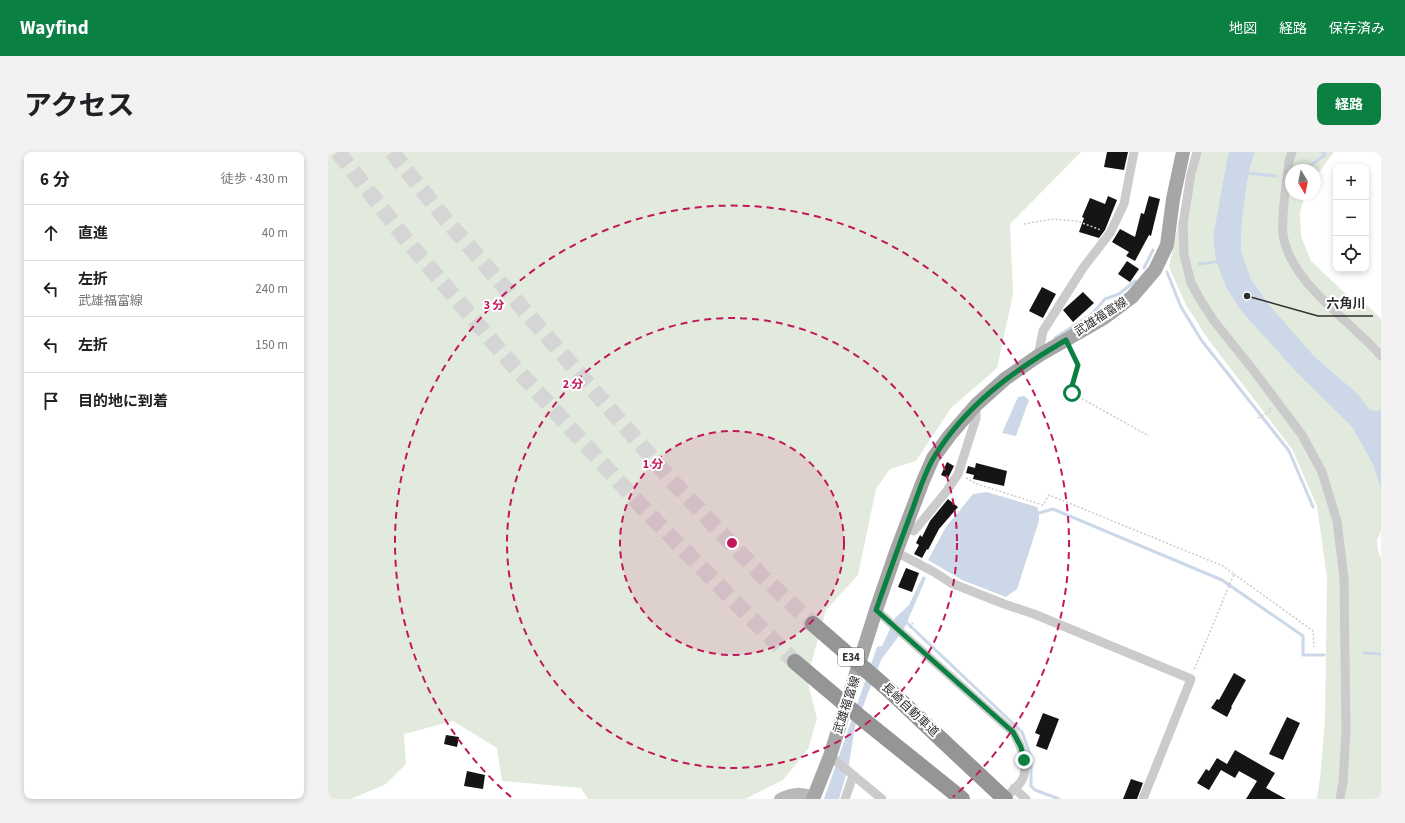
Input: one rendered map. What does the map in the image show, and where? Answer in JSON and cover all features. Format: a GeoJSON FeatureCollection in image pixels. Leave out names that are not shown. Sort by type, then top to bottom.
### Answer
{"type":"FeatureCollection","features":[{"type":"Feature","properties":{"kind":"highway","name":"長崎自動車道"},"geometry":{"type":"LineString","coordinates":[[813,624],[889,690],[943,741],[1008,796]]}},
{"type":"Feature","properties":{"kind":"highway"},"geometry":{"type":"LineString","coordinates":[[795,662],[865,721],[962,799]]}},
{"type":"Feature","properties":{"kind":"main road","name":"武雄福富線"},"geometry":{"type":"LineString","coordinates":[[814,798],[833,758],[876,610],[905,528],[933,458],[950,435],[976,405],[1005,379],[1038,356],[1104,318],[1132,297],[1155,270],[1167,245],[1173,199],[1183,152]]}},
{"type":"Feature","properties":{"kind":"street"},"geometry":{"type":"LineString","coordinates":[[1038,356],[1043,331],[1083,268],[1110,233],[1124,204],[1134,152]]}},
{"type":"Feature","properties":{"kind":"street"},"geometry":{"type":"LineString","coordinates":[[1197,152],[1191,174],[1183,224],[1184,255],[1191,283],[1214,321],[1302,435],[1322,472],[1336,522],[1344,578],[1346,732],[1343,782],[1340,799]]}},
{"type":"Feature","properties":{"kind":"street"},"geometry":{"type":"LineString","coordinates":[[1292,152],[1289,161],[1283,219],[1283,235],[1287,249],[1295,265],[1312,290],[1381,356]]}},
{"type":"Feature","properties":{"kind":"street"},"geometry":{"type":"LineString","coordinates":[[905,528],[914,531],[946,492],[958,474],[976,418],[976,405]]}},
{"type":"Feature","properties":{"kind":"street"},"geometry":{"type":"LineString","coordinates":[[896,552],[934,572],[950,583],[1034,614],[1191,679],[1143,799]]}},
{"type":"Feature","properties":{"kind":"street"},"geometry":{"type":"LineString","coordinates":[[876,610],[887,620],[907,633],[1013,732],[1021,747],[1024,760],[1024,776],[1020,783],[1008,796]]}},
{"type":"Feature","properties":{"kind":"street"},"geometry":{"type":"LineString","coordinates":[[833,758],[882,799]]}},
{"type":"Feature","properties":{"kind":"street"},"geometry":{"type":"LineString","coordinates":[[845,799],[851,774]]}},
{"type":"Feature","properties":{"kind":"street","name":"武雄福富線"},"geometry":{"type":"LineString","coordinates":[[780,799],[790,794],[799,793],[814,798]]}},
{"type":"Feature","properties":{"kind":"street"},"geometry":{"type":"LineString","coordinates":[[1008,796],[1026,799]]}},
{"type":"Feature","properties":{"kind":"path"},"geometry":{"type":"LineString","coordinates":[[1024,224],[1052,219],[1076,221],[1110,233]]}},
{"type":"Feature","properties":{"kind":"path"},"geometry":{"type":"LineString","coordinates":[[1066,340],[1078,365],[1072,386],[1072,393],[1149,436]]}},
{"type":"Feature","properties":{"kind":"path"},"geometry":{"type":"LineString","coordinates":[[1258,418],[1263,414]]}},
{"type":"Feature","properties":{"kind":"path"},"geometry":{"type":"LineString","coordinates":[[958,474],[977,484],[1043,505],[1049,495],[1223,566],[1313,631],[1314,646]]}},
{"type":"Feature","properties":{"kind":"path"},"geometry":{"type":"LineString","coordinates":[[1191,679],[1234,574]]}},
{"type":"Feature","properties":{"kind":"path"},"geometry":{"type":"LineString","coordinates":[[907,633],[913,622]]}},
{"type":"Feature","properties":{"kind":"shaded area"},"geometry":{"type":"Polygon","coordinates":[[[328,152],[1081,152],[1010,224],[1013,294],[997,368],[951,408],[916,461],[890,469],[876,489],[858,575],[826,610],[807,679],[817,718],[808,749],[783,780],[745,799],[588,799],[581,788],[502,781],[497,748],[453,721],[404,734],[406,764],[386,784],[351,799],[328,799],[328,152]]]}},
{"type":"Feature","properties":{"kind":"shaded area"},"geometry":{"type":"Polygon","coordinates":[[[1201,152],[1229,152],[1213,236],[1226,287],[1241,311],[1297,373],[1352,427],[1373,465],[1381,490],[1381,531],[1377,540],[1378,551],[1381,558],[1381,799],[1317,799],[1325,720],[1327,578],[1317,506],[1292,449],[1208,339],[1186,305],[1169,267],[1179,221],[1186,215],[1201,152]]]}},
{"type":"Feature","properties":{"kind":"shaded area"},"geometry":{"type":"Polygon","coordinates":[[[1255,152],[1334,152],[1321,169],[1321,164],[1285,164],[1285,200],[1303,200],[1300,213],[1301,236],[1311,261],[1351,299],[1368,306],[1381,319],[1381,409],[1377,411],[1370,411],[1358,394],[1313,355],[1267,302],[1251,279],[1241,252],[1242,219],[1249,171],[1255,152]]]}},
{"type":"Feature","properties":{"kind":"water"},"geometry":{"type":"Polygon","coordinates":[[[1229,152],[1255,152],[1249,171],[1242,219],[1241,251],[1251,279],[1267,302],[1313,355],[1358,394],[1370,410],[1377,411],[1381,409],[1381,490],[1373,465],[1352,427],[1297,373],[1241,311],[1226,287],[1216,260],[1213,236],[1229,152]]]}},
{"type":"Feature","properties":{"kind":"water"},"geometry":{"type":"Polygon","coordinates":[[[1024,396],[1029,400],[1016,436],[1002,433],[1018,397],[1024,396]]]}},
{"type":"Feature","properties":{"kind":"water"},"geometry":{"type":"Polygon","coordinates":[[[987,492],[1037,507],[1039,513],[1039,521],[1017,589],[1006,597],[962,580],[928,560],[946,527],[973,494],[987,492]]]}},
{"type":"Feature","properties":{"kind":"water"},"geometry":{"type":"Polygon","coordinates":[[[923,576],[926,578],[904,629],[881,660],[855,727],[849,764],[839,799],[824,799],[877,647],[882,646],[895,618],[909,605],[923,576]]]}},
{"type":"Feature","properties":{"kind":"building"},"geometry":{"type":"Polygon","coordinates":[[[1107,152],[1128,152],[1124,170],[1104,167],[1107,152]]]}},
{"type":"Feature","properties":{"kind":"building"},"geometry":{"type":"Polygon","coordinates":[[[1108,196],[1117,200],[1105,230],[1099,238],[1079,232],[1084,218],[1082,217],[1090,198],[1105,204],[1108,196]]]}},
{"type":"Feature","properties":{"kind":"building"},"geometry":{"type":"Polygon","coordinates":[[[1149,196],[1160,199],[1151,236],[1149,235],[1135,261],[1126,256],[1129,252],[1112,242],[1120,229],[1135,237],[1141,213],[1144,214],[1149,196]]]}},
{"type":"Feature","properties":{"kind":"building"},"geometry":{"type":"Polygon","coordinates":[[[1127,261],[1139,269],[1130,282],[1118,274],[1127,261]]]}},
{"type":"Feature","properties":{"kind":"building"},"geometry":{"type":"Polygon","coordinates":[[[1042,287],[1056,294],[1043,318],[1029,311],[1042,287]]]}},
{"type":"Feature","properties":{"kind":"building"},"geometry":{"type":"Polygon","coordinates":[[[1083,292],[1094,303],[1073,322],[1063,310],[1083,292]]]}},
{"type":"Feature","properties":{"kind":"building"},"geometry":{"type":"Polygon","coordinates":[[[947,462],[954,466],[948,478],[941,475],[947,462]]]}},
{"type":"Feature","properties":{"kind":"building"},"geometry":{"type":"Polygon","coordinates":[[[976,463],[1007,471],[1004,486],[973,479],[974,475],[966,473],[968,466],[975,468],[976,463]]]}},
{"type":"Feature","properties":{"kind":"building"},"geometry":{"type":"Polygon","coordinates":[[[948,499],[958,507],[939,529],[922,558],[914,554],[919,545],[916,543],[920,535],[922,537],[930,521],[948,499]]]}},
{"type":"Feature","properties":{"kind":"building"},"geometry":{"type":"Polygon","coordinates":[[[906,568],[919,573],[912,592],[898,587],[906,568]]]}},
{"type":"Feature","properties":{"kind":"building"},"geometry":{"type":"Polygon","coordinates":[[[1234,673],[1246,680],[1227,717],[1211,708],[1217,699],[1219,700],[1234,673]]]}},
{"type":"Feature","properties":{"kind":"building"},"geometry":{"type":"Polygon","coordinates":[[[1043,713],[1059,719],[1047,750],[1036,746],[1040,735],[1035,733],[1043,713]]]}},
{"type":"Feature","properties":{"kind":"building"},"geometry":{"type":"Polygon","coordinates":[[[1287,717],[1300,723],[1283,760],[1269,754],[1287,717]]]}},
{"type":"Feature","properties":{"kind":"building"},"geometry":{"type":"Polygon","coordinates":[[[446,735],[459,737],[457,747],[444,744],[446,735]]]}},
{"type":"Feature","properties":{"kind":"building"},"geometry":{"type":"Polygon","coordinates":[[[1235,750],[1275,773],[1266,788],[1286,799],[1246,799],[1257,781],[1239,771],[1235,778],[1221,770],[1209,790],[1197,783],[1206,769],[1209,771],[1217,758],[1227,764],[1235,750]]]}},
{"type":"Feature","properties":{"kind":"building"},"geometry":{"type":"Polygon","coordinates":[[[467,771],[485,775],[483,789],[464,786],[467,771]]]}},
{"type":"Feature","properties":{"kind":"building"},"geometry":{"type":"Polygon","coordinates":[[[1131,779],[1143,783],[1137,799],[1123,799],[1131,779]]]}},
{"type":"Feature","properties":{"kind":"waterway"},"geometry":{"type":"LineString","coordinates":[[1312,164],[1325,155],[1323,152]]}},
{"type":"Feature","properties":{"kind":"waterway"},"geometry":{"type":"LineString","coordinates":[[1246,173],[1276,176]]}},
{"type":"Feature","properties":{"kind":"waterway"},"geometry":{"type":"LineString","coordinates":[[1144,268],[1153,250]]}},
{"type":"Feature","properties":{"kind":"waterway"},"geometry":{"type":"LineString","coordinates":[[1199,264],[1221,261]]}},
{"type":"Feature","properties":{"kind":"waterway"},"geometry":{"type":"LineString","coordinates":[[1167,272],[1181,307],[1202,341],[1289,451],[1313,507]]}},
{"type":"Feature","properties":{"kind":"waterway"},"geometry":{"type":"LineString","coordinates":[[1055,338],[1092,314],[1105,299],[1119,294],[1135,281]]}},
{"type":"Feature","properties":{"kind":"waterway"},"geometry":{"type":"LineString","coordinates":[[1039,513],[1053,509],[1222,580],[1303,636],[1303,655],[1324,655]]}},
{"type":"Feature","properties":{"kind":"waterway"},"geometry":{"type":"LineString","coordinates":[[905,621],[1022,732],[1031,757],[1031,786],[1035,790],[1059,799]]}},
{"type":"Feature","properties":{"kind":"waterway"},"geometry":{"type":"LineString","coordinates":[[1364,653],[1381,654]]}},
{"type":"Feature","properties":{"kind":"tunnel"},"geometry":{"type":"LineString","coordinates":[[338,152],[408,242],[502,353],[643,508],[795,662]]}},
{"type":"Feature","properties":{"kind":"tunnel"},"geometry":{"type":"LineString","coordinates":[[392,152],[442,215],[672,481],[760,574],[813,624]]}},
{"type":"Feature","properties":{"kind":"place","name":"六角川"},"geometry":{"type":"Point","coordinates":[1247,296]}},
{"type":"Feature","properties":{"kind":"route"},"geometry":{"type":"LineString","coordinates":[[1024,760],[1021,747],[1013,732],[876,610],[896,552],[933,458],[950,435],[976,405],[1005,379],[1038,356],[1066,340],[1078,365],[1072,386],[1072,393]]}}]}
